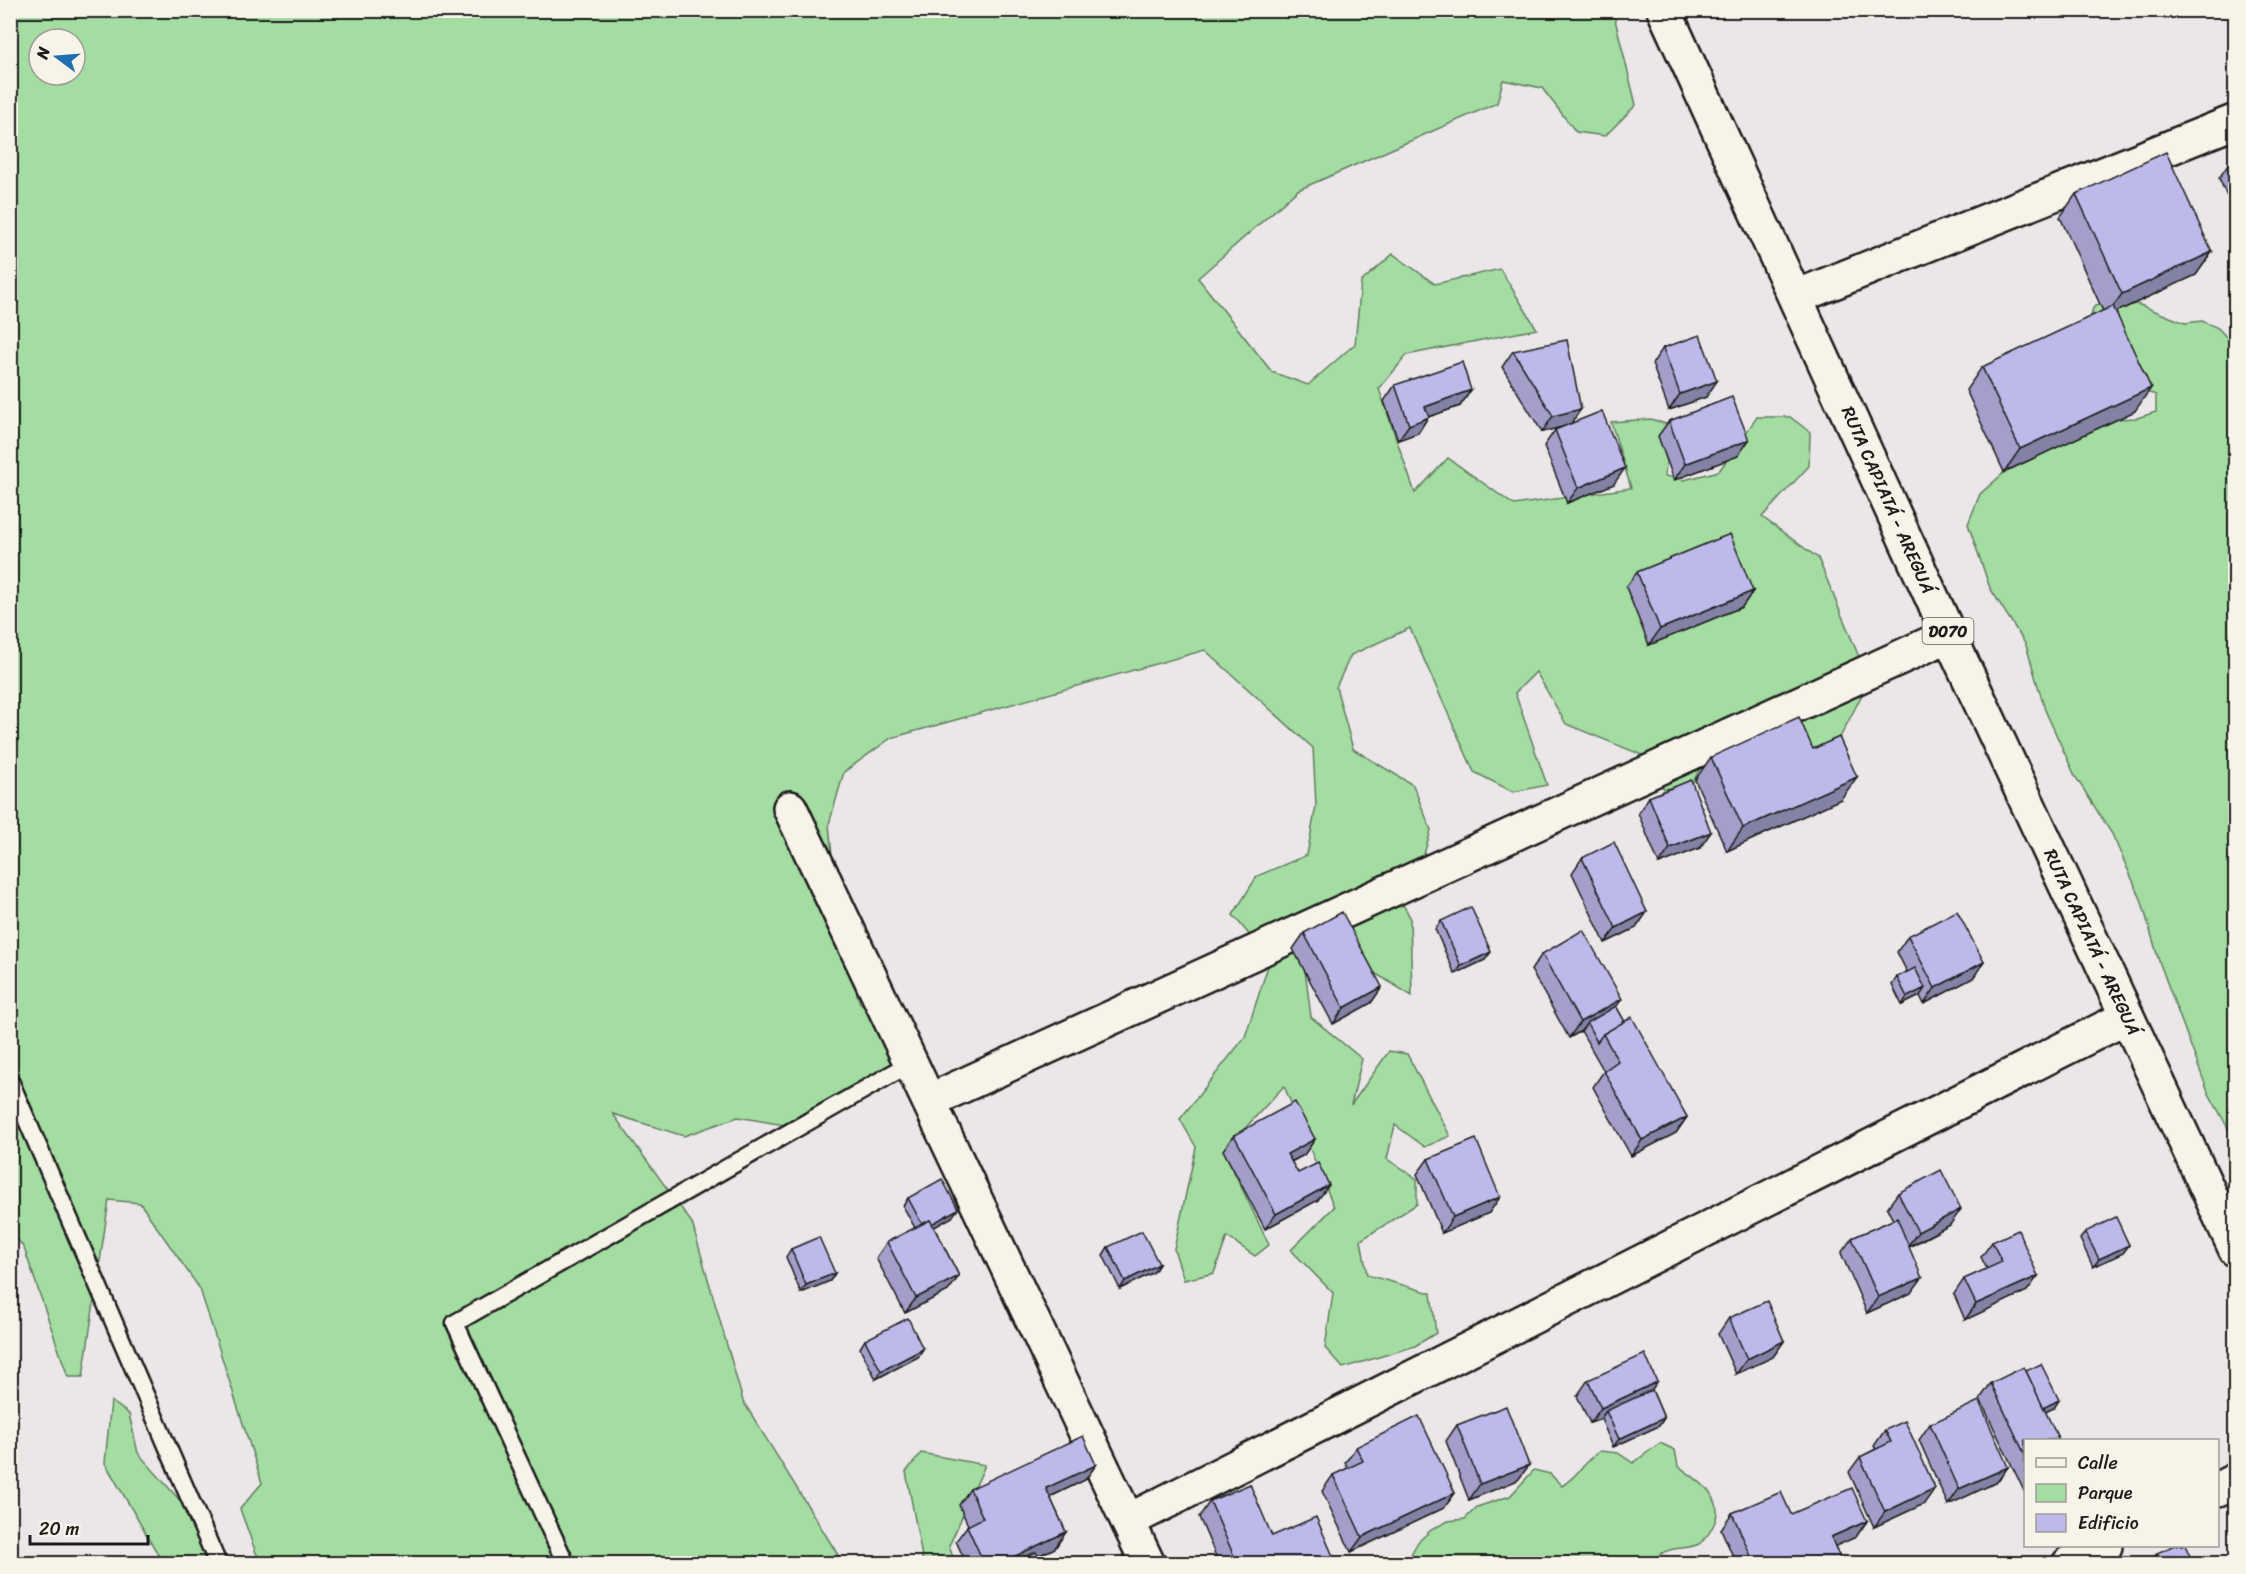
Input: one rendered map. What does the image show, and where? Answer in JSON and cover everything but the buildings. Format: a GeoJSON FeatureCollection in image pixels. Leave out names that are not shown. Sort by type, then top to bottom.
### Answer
{"type":"FeatureCollection","features":[{"type":"Feature","properties":{"kind":"street","name":"RUTA CAPIATÁ - AREGUÁ"},"geometry":{"type":"LineString","coordinates":[[1664,10],[1949,634],[2235,1250]]}},
{"type":"Feature","properties":{"kind":"street"},"geometry":{"type":"LineString","coordinates":[[1796,297],[2235,121]]}},
{"type":"Feature","properties":{"kind":"street"},"geometry":{"type":"LineString","coordinates":[[929,1101],[1949,634]]}},
{"type":"Feature","properties":{"kind":"street"},"geometry":{"type":"LineString","coordinates":[[790,808],[1148,1563]]}},
{"type":"Feature","properties":{"kind":"street"},"geometry":{"type":"LineString","coordinates":[[1128,1521],[2127,1017]]}},
{"type":"Feature","properties":{"kind":"street"},"geometry":{"type":"LineString","coordinates":[[2219,1488],[2235,1480]]}},
{"type":"Feature","properties":{"kind":"street"},"geometry":{"type":"LineString","coordinates":[[2069,1563],[2101,1547]]}},
{"type":"Feature","properties":{"kind":"lane"},"geometry":{"type":"LineString","coordinates":[[566,1563],[455,1323],[911,1063]]}},
{"type":"Feature","properties":{"kind":"lane"},"geometry":{"type":"LineString","coordinates":[[10,1081],[218,1563]]}},
{"type":"Feature","properties":{"kind":"green space"},"geometry":{"type":"Polygon","coordinates":[[[11,11],[1613,11],[1636,105],[1605,136],[1576,132],[1542,88],[1503,80],[1497,103],[1298,190],[1198,278],[1272,372],[1308,385],[1355,344],[1361,282],[1393,254],[1435,284],[1500,269],[1537,329],[1407,355],[1379,389],[1415,493],[1448,458],[1514,505],[1631,488],[1611,422],[1651,419],[1669,425],[1665,476],[1684,480],[1719,471],[1757,417],[1790,417],[1810,432],[1809,466],[1762,517],[1818,558],[1869,681],[1831,755],[1718,733],[1692,784],[1664,789],[1647,757],[1566,724],[1536,672],[1515,693],[1547,785],[1513,792],[1474,772],[1410,628],[1351,655],[1336,687],[1353,749],[1413,785],[1431,830],[1422,861],[1386,875],[1410,917],[1412,996],[1321,940],[1303,953],[1311,1017],[1362,1059],[1351,1105],[1389,1051],[1407,1054],[1450,1136],[1425,1147],[1395,1125],[1387,1159],[1417,1179],[1417,1204],[1361,1240],[1367,1275],[1431,1293],[1436,1333],[1415,1346],[1343,1368],[1325,1348],[1333,1293],[1291,1250],[1334,1207],[1284,1086],[1224,1151],[1269,1245],[1255,1256],[1227,1237],[1214,1273],[1184,1280],[1174,1249],[1196,1147],[1180,1119],[1245,1037],[1270,960],[1233,915],[1257,876],[1307,855],[1316,806],[1313,748],[1205,650],[891,738],[844,772],[829,824],[840,939],[860,1003],[899,1046],[889,1083],[796,1127],[738,1117],[684,1136],[613,1114],[692,1223],[743,1401],[843,1563],[264,1563],[256,1553],[240,1509],[262,1483],[200,1289],[140,1203],[109,1200],[83,1377],[68,1377],[24,1248],[11,1231],[11,11]]]}},
{"type":"Feature","properties":{"kind":"green space"},"geometry":{"type":"Polygon","coordinates":[[[2108,298],[2140,305],[2185,323],[2202,321],[2218,328],[2229,340],[2236,357],[2235,1141],[2208,1092],[2159,961],[2141,899],[2112,834],[2075,776],[2045,710],[2026,645],[1990,588],[1968,524],[1980,494],[2005,472],[2117,419],[2137,418],[2156,412],[2156,395],[2124,385],[2089,324],[2093,308],[2108,298]]]}},
{"type":"Feature","properties":{"kind":"green space"},"geometry":{"type":"Polygon","coordinates":[[[111,1401],[129,1414],[138,1453],[213,1538],[222,1563],[163,1563],[105,1463],[111,1401]]]}},
{"type":"Feature","properties":{"kind":"green space"},"geometry":{"type":"Polygon","coordinates":[[[1660,1443],[1675,1450],[1678,1466],[1702,1484],[1714,1498],[1717,1516],[1709,1533],[1699,1544],[1667,1551],[1648,1563],[1406,1563],[1418,1542],[1431,1530],[1448,1521],[1465,1519],[1477,1507],[1510,1496],[1534,1470],[1550,1474],[1562,1486],[1600,1451],[1618,1453],[1633,1463],[1660,1443]]]}},
{"type":"Feature","properties":{"kind":"green space"},"geometry":{"type":"Polygon","coordinates":[[[921,1453],[985,1465],[949,1546],[955,1563],[920,1563],[923,1562],[906,1472],[921,1453]]]}}]}
